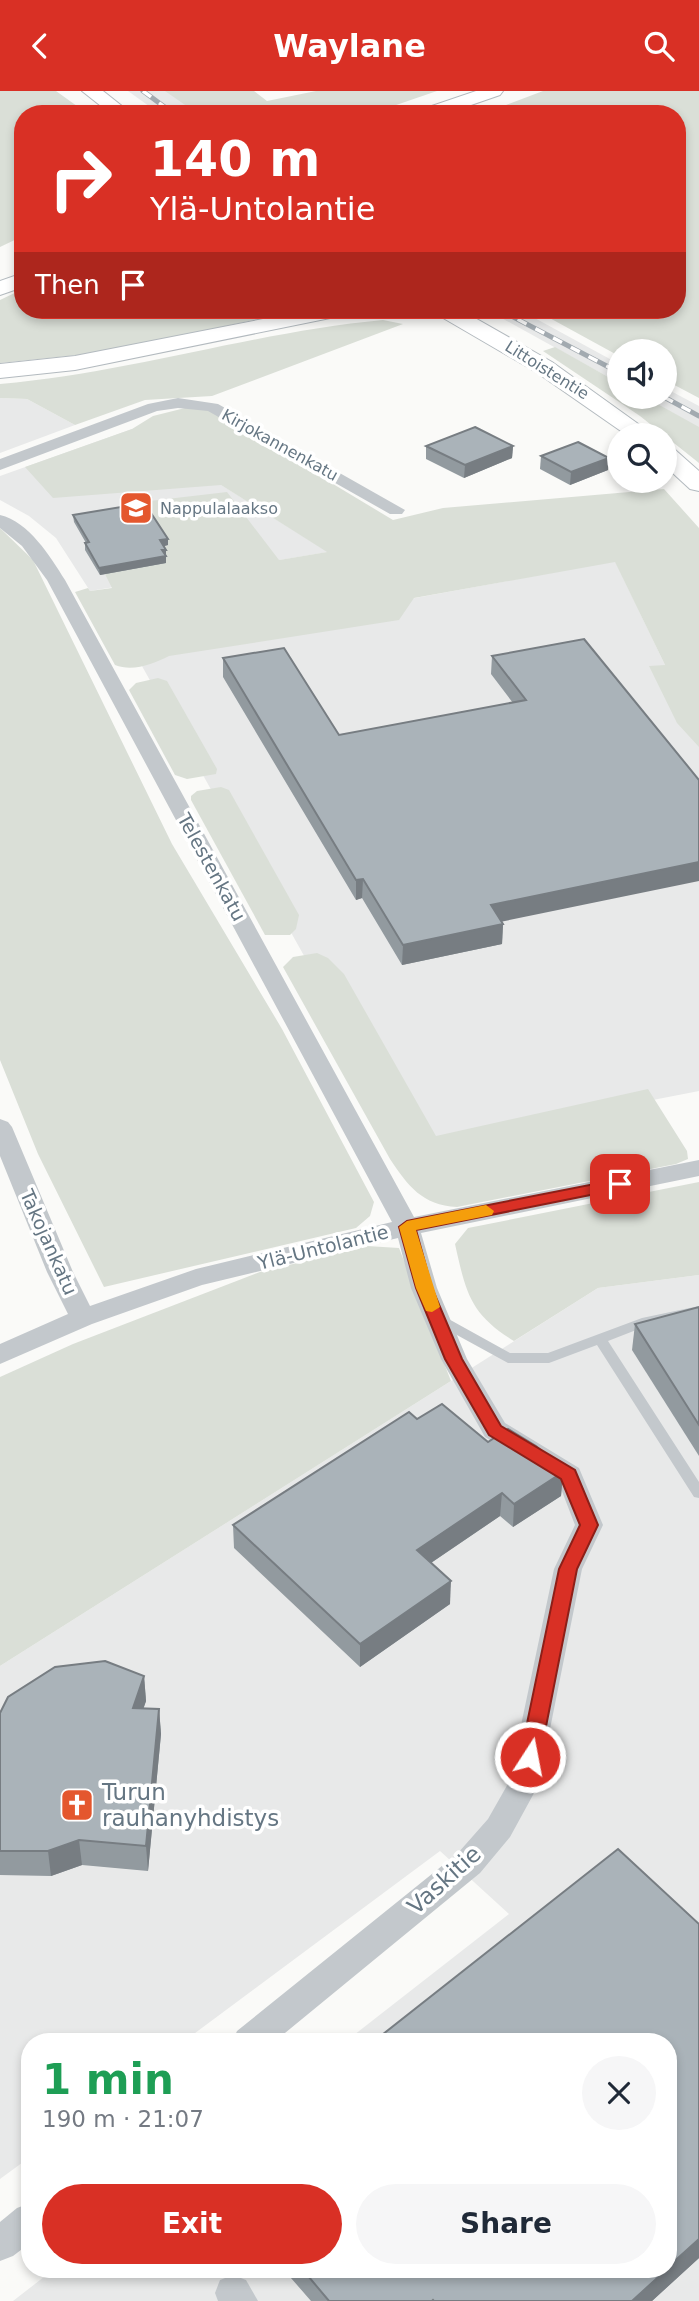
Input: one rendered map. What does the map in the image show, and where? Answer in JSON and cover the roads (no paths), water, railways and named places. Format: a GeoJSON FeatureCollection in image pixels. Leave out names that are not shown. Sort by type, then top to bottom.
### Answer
{"type":"FeatureCollection","features":[{"type":"Feature","properties":{"kind":"street"},"geometry":{"type":"LineString","coordinates":[[91,91],[110,105]]}},
{"type":"Feature","properties":{"kind":"street"},"geometry":{"type":"LineString","coordinates":[[453,105],[494,91]]}},
{"type":"Feature","properties":{"kind":"street"},"geometry":{"type":"LineString","coordinates":[[0,371],[75,363],[295,319]]}},
{"type":"Feature","properties":{"kind":"street","name":"Littoistentie"},"geometry":{"type":"LineString","coordinates":[[461,319],[544,367],[625,423]]}},
{"type":"Feature","properties":{"kind":"street","name":"Kirjokannenkatu"},"geometry":{"type":"LineString","coordinates":[[0,465],[154,407],[197,404],[212,407],[396,510]]}},
{"type":"Feature","properties":{"kind":"street"},"geometry":{"type":"LineString","coordinates":[[677,464],[699,484]]}},
{"type":"Feature","properties":{"kind":"street","name":"Telestenkatu"},"geometry":{"type":"LineString","coordinates":[[0,520],[17,530],[43,557],[407,1227]]}},
{"type":"Feature","properties":{"kind":"street","name":"Takojankatu"},"geometry":{"type":"LineString","coordinates":[[0,1127],[60,1272],[83,1318]]}},
{"type":"Feature","properties":{"kind":"street","name":"Ylä-Untolantie"},"geometry":{"type":"LineString","coordinates":[[0,1355],[83,1318],[196,1278],[407,1227],[699,1168]]}},
{"type":"Feature","properties":{"kind":"street","name":"Vaskitie"},"geometry":{"type":"LineString","coordinates":[[260,2033],[469,1863],[499,1828],[524,1784],[568,1569],[589,1525],[569,1475],[495,1430],[454,1359],[424,1288],[407,1227]]}},
{"type":"Feature","properties":{"kind":"street"},"geometry":{"type":"LineString","coordinates":[[0,2244],[21,2227]]}},
{"type":"Feature","properties":{"kind":"lane"},"geometry":{"type":"LineString","coordinates":[[437,1318],[508,1358],[549,1358],[647,1321],[699,1311]]}},
{"type":"Feature","properties":{"kind":"lane"},"geometry":{"type":"LineString","coordinates":[[600,1339],[699,1493]]}},
{"type":"Feature","properties":{"kind":"railway"},"geometry":{"type":"LineString","coordinates":[[143,91],[162,105]]}},
{"type":"Feature","properties":{"kind":"railway"},"geometry":{"type":"LineString","coordinates":[[517,319],[607,366]]}},
{"type":"Feature","properties":{"kind":"railway"},"geometry":{"type":"LineString","coordinates":[[677,404],[699,416]]}},
{"type":"Feature","properties":{"kind":"place","name":"Nappulalaakso"},"geometry":{"type":"Point","coordinates":[136,508]}},
{"type":"Feature","properties":{"kind":"place","name":"Turun rauhanyhdistys"},"geometry":{"type":"Point","coordinates":[77,1805]}}]}
